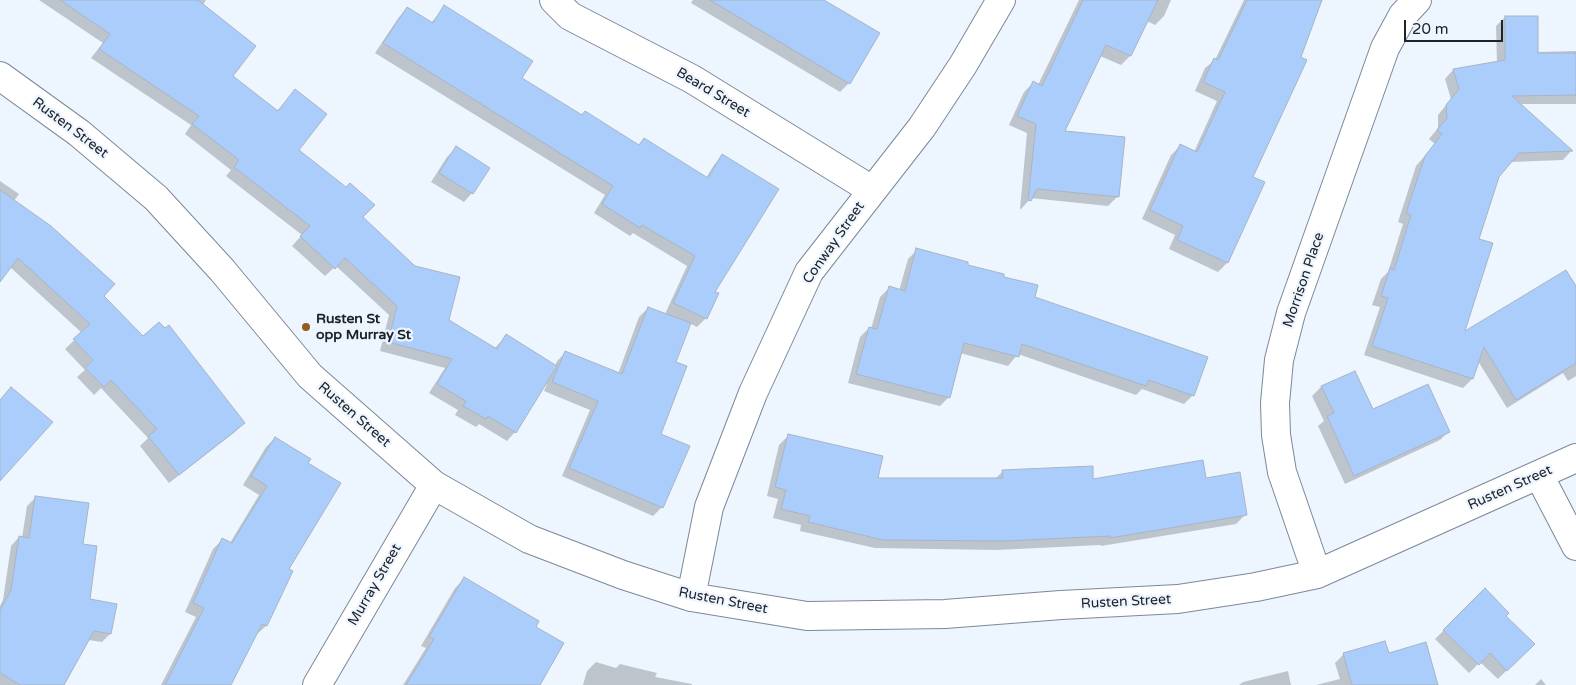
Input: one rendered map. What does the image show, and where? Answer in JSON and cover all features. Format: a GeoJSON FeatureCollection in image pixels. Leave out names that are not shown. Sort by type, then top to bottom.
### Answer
{"type":"FeatureCollection","features":[{"type":"Feature","properties":{"kind":"street","name":"Beard Street"},"geometry":{"type":"LineString","coordinates":[[554,0],[570,16],[692,79],[872,190]]}},
{"type":"Feature","properties":{"kind":"street","name":"Conway Street"},"geometry":{"type":"LineString","coordinates":[[691,597],[709,507],[753,393],[809,272],[922,127],[963,64],[1001,0]]}},
{"type":"Feature","properties":{"kind":"street","name":"Morrison Place"},"geometry":{"type":"LineString","coordinates":[[1317,574],[1282,472],[1276,435],[1275,403],[1279,360],[1291,314],[1386,48],[1404,15],[1417,0]]}},
{"type":"Feature","properties":{"kind":"street","name":"Rusten Street"},"geometry":{"type":"LineString","coordinates":[[0,76],[79,133],[156,198],[222,270],[310,376],[434,485],[529,539],[623,576],[691,597],[807,616],[945,614],[1061,604],[1178,599],[1256,587],[1317,574],[1576,458]]}},
{"type":"Feature","properties":{"kind":"street"},"geometry":{"type":"LineString","coordinates":[[1539,475],[1576,546]]}},
{"type":"Feature","properties":{"kind":"street","name":"Murray Street"},"geometry":{"type":"LineString","coordinates":[[318,685],[434,485]]}},
{"type":"Feature","properties":{"kind":"building"},"geometry":{"type":"Polygon","coordinates":[[[60,0],[198,0],[256,46],[233,76],[278,111],[295,89],[327,114],[299,150],[346,187],[350,183],[375,205],[363,217],[415,266],[460,277],[449,320],[497,349],[506,334],[557,366],[516,433],[488,416],[486,419],[463,406],[466,401],[437,384],[452,359],[388,342],[397,306],[345,258],[335,269],[300,236],[310,226],[234,167],[239,160],[192,124],[199,116],[99,49],[110,34],[60,0]]]}},
{"type":"Feature","properties":{"kind":"building"},"geometry":{"type":"Polygon","coordinates":[[[710,0],[824,0],[880,33],[850,84],[710,0]]]}},
{"type":"Feature","properties":{"kind":"building"},"geometry":{"type":"Polygon","coordinates":[[[1083,0],[1158,0],[1131,56],[1106,45],[1065,131],[1125,137],[1119,197],[1037,189],[1031,201],[1028,200],[1036,124],[1017,116],[1033,81],[1042,86],[1083,0]]]}},
{"type":"Feature","properties":{"kind":"building"},"geometry":{"type":"Polygon","coordinates":[[[1247,0],[1322,0],[1301,57],[1307,60],[1253,177],[1265,182],[1228,263],[1177,240],[1183,226],[1150,210],[1180,144],[1197,152],[1225,92],[1203,82],[1214,58],[1218,60],[1247,0]]]}},
{"type":"Feature","properties":{"kind":"building"},"geometry":{"type":"Polygon","coordinates":[[[444,5],[533,61],[522,78],[582,115],[585,111],[639,145],[644,138],[708,178],[722,154],[779,189],[715,292],[719,293],[707,319],[673,303],[695,256],[642,225],[640,228],[602,204],[613,186],[383,43],[407,7],[433,23],[444,5]]]}},
{"type":"Feature","properties":{"kind":"building"},"geometry":{"type":"Polygon","coordinates":[[[1505,16],[1538,16],[1538,53],[1576,53],[1576,95],[1512,96],[1573,151],[1519,153],[1499,177],[1479,239],[1493,243],[1465,331],[1566,270],[1576,286],[1576,363],[1516,400],[1484,347],[1473,379],[1372,346],[1388,298],[1381,296],[1390,268],[1394,270],[1411,215],[1406,213],[1425,156],[1442,134],[1437,130],[1447,118],[1446,105],[1459,89],[1453,69],[1505,60],[1505,16]]]}},
{"type":"Feature","properties":{"kind":"building"},"geometry":{"type":"Polygon","coordinates":[[[456,146],[490,168],[473,194],[439,173],[456,146]]]}},
{"type":"Feature","properties":{"kind":"building"},"geometry":{"type":"Polygon","coordinates":[[[0,190],[51,226],[115,284],[104,296],[143,336],[159,322],[165,328],[169,325],[245,423],[179,475],[148,436],[157,429],[111,380],[104,387],[85,368],[93,360],[73,339],[90,324],[18,258],[0,282],[0,190]]]}},
{"type":"Feature","properties":{"kind":"building"},"geometry":{"type":"Polygon","coordinates":[[[916,248],[968,262],[968,265],[1004,274],[1004,277],[1038,285],[1035,297],[1208,357],[1194,396],[1149,380],[1146,386],[1022,344],[1019,357],[964,343],[950,398],[856,374],[869,327],[877,329],[889,286],[905,291],[916,248]]]}},
{"type":"Feature","properties":{"kind":"building"},"geometry":{"type":"Polygon","coordinates":[[[648,307],[691,323],[676,362],[687,366],[661,434],[690,446],[663,508],[569,468],[598,401],[552,382],[565,351],[622,374],[648,307]]]}},
{"type":"Feature","properties":{"kind":"building"},"geometry":{"type":"Polygon","coordinates":[[[1355,371],[1373,409],[1428,384],[1450,432],[1354,476],[1327,416],[1334,413],[1321,386],[1355,371]]]}},
{"type":"Feature","properties":{"kind":"building"},"geometry":{"type":"Polygon","coordinates":[[[11,387],[53,422],[0,481],[0,400],[11,387]]]}},
{"type":"Feature","properties":{"kind":"building"},"geometry":{"type":"Polygon","coordinates":[[[788,434],[883,456],[878,478],[1003,478],[1002,470],[1093,466],[1093,479],[1203,460],[1206,478],[1240,472],[1247,515],[1110,538],[1110,536],[1005,541],[883,540],[808,522],[810,516],[781,509],[786,490],[775,487],[788,434]]]}},
{"type":"Feature","properties":{"kind":"building"},"geometry":{"type":"Polygon","coordinates":[[[275,437],[311,459],[308,463],[341,483],[289,569],[293,571],[267,626],[262,624],[231,685],[165,685],[204,608],[193,603],[222,538],[232,543],[267,486],[251,476],[275,437]]]}},
{"type":"Feature","properties":{"kind":"building"},"geometry":{"type":"Polygon","coordinates":[[[35,496],[89,503],[83,544],[97,546],[90,599],[117,604],[111,634],[94,631],[64,685],[20,685],[0,673],[0,610],[11,590],[19,536],[29,538],[35,496]]]}},
{"type":"Feature","properties":{"kind":"building"},"geometry":{"type":"Polygon","coordinates":[[[464,577],[539,621],[536,627],[564,643],[540,685],[406,685],[434,639],[429,637],[464,577]]]}},
{"type":"Feature","properties":{"kind":"building"},"geometry":{"type":"Polygon","coordinates":[[[1485,588],[1509,613],[1506,616],[1535,644],[1507,671],[1490,653],[1479,665],[1443,630],[1485,588]]]}},
{"type":"Feature","properties":{"kind":"building"},"geometry":{"type":"Polygon","coordinates":[[[1385,641],[1389,653],[1426,642],[1438,685],[1352,685],[1343,653],[1385,641]]]}},
{"type":"Feature","properties":{"kind":"place","name":"Rusten St opp Murray St"},"geometry":{"type":"Point","coordinates":[306,327]}}]}
